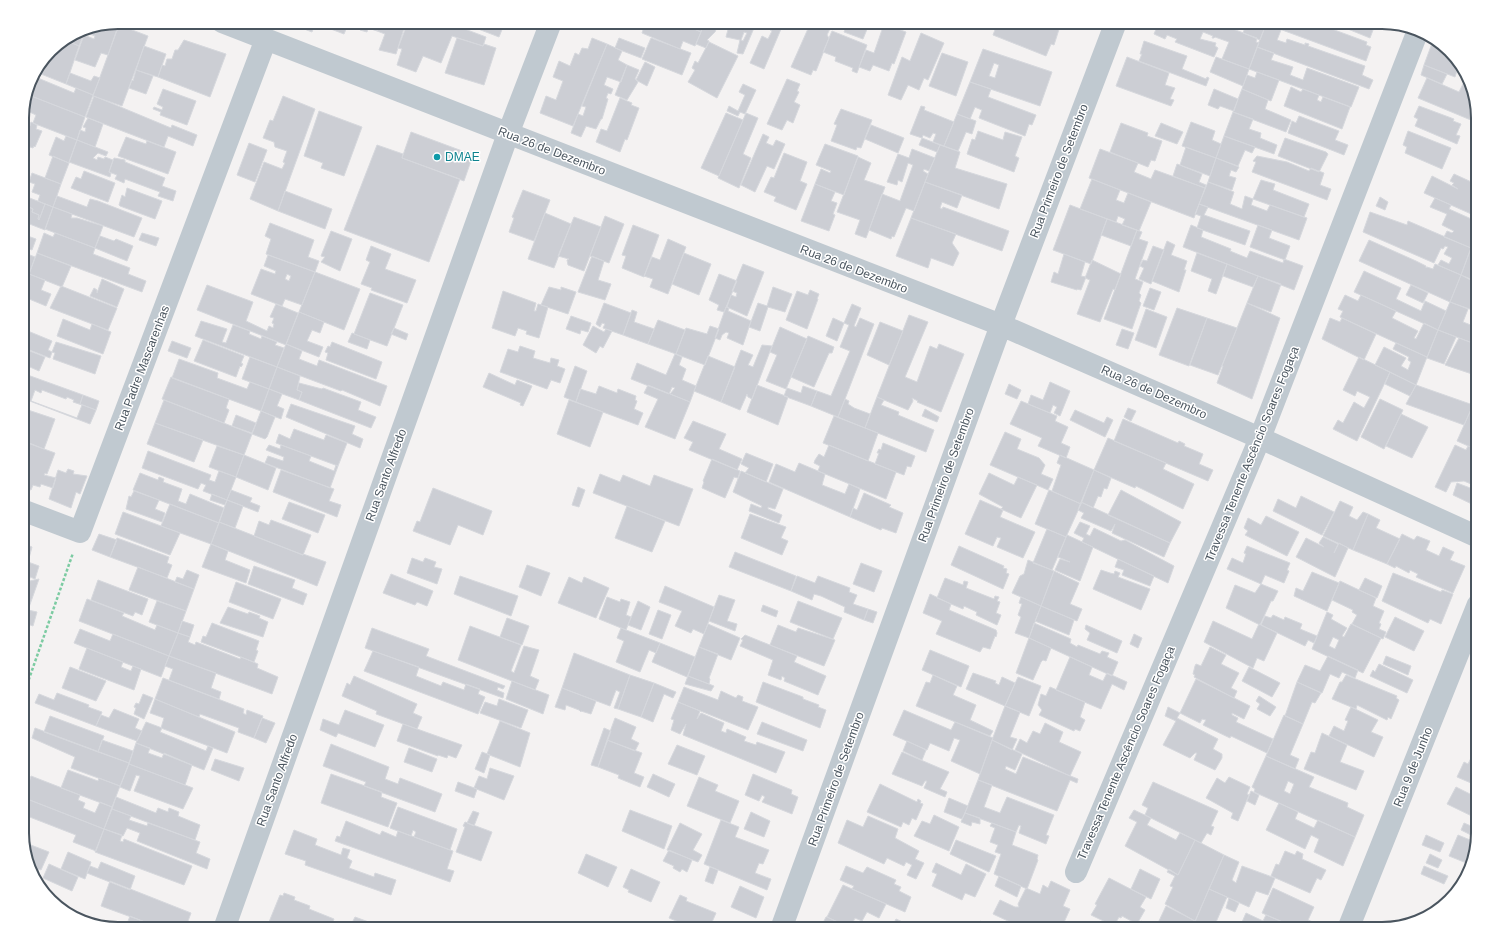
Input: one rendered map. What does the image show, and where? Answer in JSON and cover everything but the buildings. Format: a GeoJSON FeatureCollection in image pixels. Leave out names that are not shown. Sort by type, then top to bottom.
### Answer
{"type":"FeatureCollection","features":[{"type":"Feature","properties":{"kind":"street","name":"Rua 26 de Dezembro"},"geometry":{"type":"LineString","coordinates":[[240,29],[1001,325],[1260,438],[1471,534]]}},
{"type":"Feature","properties":{"kind":"street","name":"Rua Santo Alfredo"},"geometry":{"type":"LineString","coordinates":[[227,922],[508,134],[548,29]]}},
{"type":"Feature","properties":{"kind":"street","name":"Rua Primeiro de Setembro"},"geometry":{"type":"LineString","coordinates":[[784,922],[1001,325],[1113,29]]}},
{"type":"Feature","properties":{"kind":"street","name":"Travessa Tenente Ascêncio Soares Fogaça"},"geometry":{"type":"LineString","coordinates":[[1076,872],[1260,438],[1416,36]]}},
{"type":"Feature","properties":{"kind":"street","name":"Rua Padre Mascarenhas"},"geometry":{"type":"LineString","coordinates":[[80,532],[266,39]]}},
{"type":"Feature","properties":{"kind":"street"},"geometry":{"type":"LineString","coordinates":[[29,513],[80,532]]}},
{"type":"Feature","properties":{"kind":"street","name":"Rua 9 de Junho"},"geometry":{"type":"LineString","coordinates":[[1351,922],[1471,622]]}},
{"type":"Feature","properties":{"kind":"path"},"geometry":{"type":"LineString","coordinates":[[29,679],[80,532]]}},
{"type":"Feature","properties":{"kind":"place","name":"DMAE"},"geometry":{"type":"Point","coordinates":[437,157]}}]}
